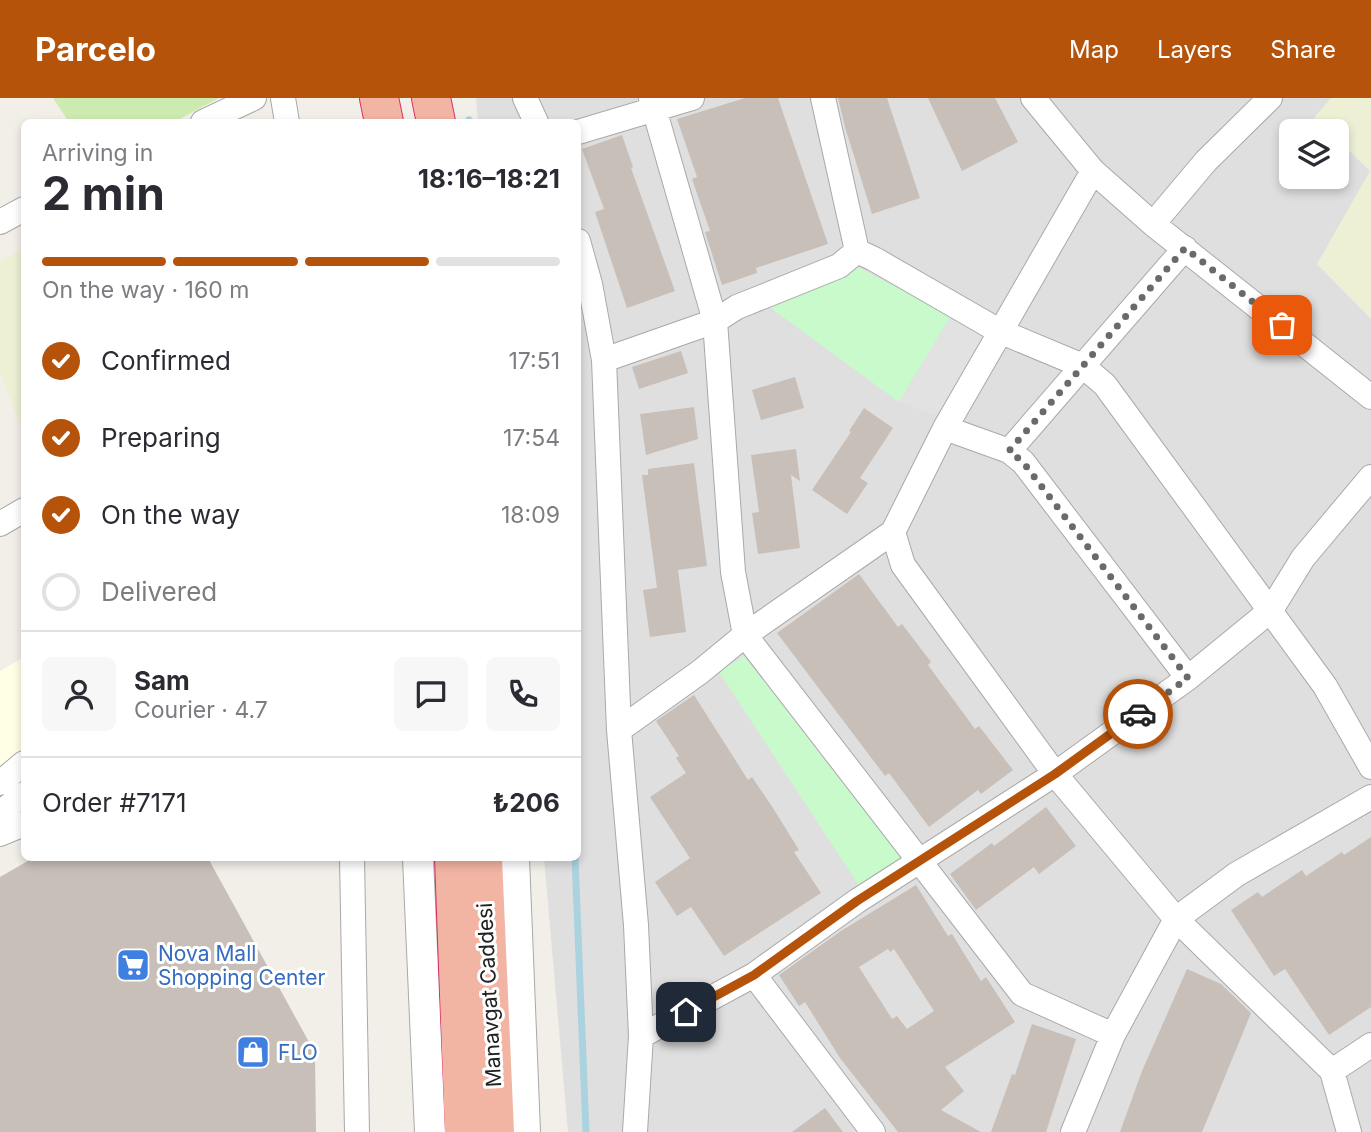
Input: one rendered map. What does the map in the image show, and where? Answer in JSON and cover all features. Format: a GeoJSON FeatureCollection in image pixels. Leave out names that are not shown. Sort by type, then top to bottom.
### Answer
{"type":"FeatureCollection","features":[{"type":"Feature","properties":{"kind":"highway"},"geometry":{"type":"LineString","coordinates":[[431,98],[435,119]]}},
{"type":"Feature","properties":{"kind":"highway","name":"Manavgat Caddesi"},"geometry":{"type":"LineString","coordinates":[[454,861],[464,1132]]}},
{"type":"Feature","properties":{"kind":"highway","name":"Manavgat Caddesi"},"geometry":{"type":"LineString","coordinates":[[483,861],[495,1132]]}},
{"type":"Feature","properties":{"kind":"street"},"geometry":{"type":"LineString","coordinates":[[209,119],[254,98]]}},
{"type":"Feature","properties":{"kind":"street"},"geometry":{"type":"LineString","coordinates":[[283,98],[286,119]]}},
{"type":"Feature","properties":{"kind":"street"},"geometry":{"type":"LineString","coordinates":[[525,98],[535,119]]}},
{"type":"Feature","properties":{"kind":"street"},"geometry":{"type":"LineString","coordinates":[[581,131],[654,104],[692,98]]}},
{"type":"Feature","properties":{"kind":"street"},"geometry":{"type":"LineString","coordinates":[[823,98],[856,251]]}},
{"type":"Feature","properties":{"kind":"street"},"geometry":{"type":"LineString","coordinates":[[1033,98],[1093,172],[1153,224],[1371,397]]}},
{"type":"Feature","properties":{"kind":"street"},"geometry":{"type":"LineString","coordinates":[[1153,224],[1206,161],[1270,98]]}},
{"type":"Feature","properties":{"kind":"street"},"geometry":{"type":"LineString","coordinates":[[654,104],[715,321],[733,572],[745,635],[1022,994],[1113,1035]]}},
{"type":"Feature","properties":{"kind":"street"},"geometry":{"type":"LineString","coordinates":[[620,730],[700,672],[745,635],[893,533],[945,428],[1093,172]]}},
{"type":"Feature","properties":{"kind":"street"},"geometry":{"type":"LineString","coordinates":[[0,222],[21,211]]}},
{"type":"Feature","properties":{"kind":"street"},"geometry":{"type":"LineString","coordinates":[[1009,451],[1185,248]]}},
{"type":"Feature","properties":{"kind":"street"},"geometry":{"type":"LineString","coordinates":[[604,360],[715,321],[737,307],[839,266],[856,251]]}},
{"type":"Feature","properties":{"kind":"street"},"geometry":{"type":"LineString","coordinates":[[856,251],[999,331],[1083,366],[1105,385],[1325,686],[1371,767]]}},
{"type":"Feature","properties":{"kind":"street"},"geometry":{"type":"LineString","coordinates":[[581,252],[590,284],[604,360],[620,730],[636,925],[641,1036],[635,1132]]}},
{"type":"Feature","properties":{"kind":"street"},"geometry":{"type":"LineString","coordinates":[[945,428],[1009,451],[1023,462],[1188,678]]}},
{"type":"Feature","properties":{"kind":"street"},"geometry":{"type":"LineString","coordinates":[[641,1036],[754,975],[857,901],[1055,774],[1188,678],[1271,610],[1303,558],[1371,477]]}},
{"type":"Feature","properties":{"kind":"street"},"geometry":{"type":"LineString","coordinates":[[0,524],[21,512]]}},
{"type":"Feature","properties":{"kind":"street"},"geometry":{"type":"LineString","coordinates":[[893,533],[903,565],[1055,774],[1176,919],[1332,1071],[1349,1132]]}},
{"type":"Feature","properties":{"kind":"street"},"geometry":{"type":"LineString","coordinates":[[0,783],[21,766]]}},
{"type":"Feature","properties":{"kind":"street"},"geometry":{"type":"LineString","coordinates":[[0,813],[21,796]]}},
{"type":"Feature","properties":{"kind":"street"},"geometry":{"type":"LineString","coordinates":[[1073,1132],[1113,1035],[1176,919],[1237,874],[1371,797]]}},
{"type":"Feature","properties":{"kind":"street"},"geometry":{"type":"LineString","coordinates":[[0,834],[21,825]]}},
{"type":"Feature","properties":{"kind":"street"},"geometry":{"type":"LineString","coordinates":[[352,861],[357,1132]]}},
{"type":"Feature","properties":{"kind":"street"},"geometry":{"type":"LineString","coordinates":[[418,861],[429,1132]]}},
{"type":"Feature","properties":{"kind":"street"},"geometry":{"type":"LineString","coordinates":[[514,861],[525,1132]]}},
{"type":"Feature","properties":{"kind":"street"},"geometry":{"type":"LineString","coordinates":[[754,975],[873,1132]]}},
{"type":"Feature","properties":{"kind":"street"},"geometry":{"type":"LineString","coordinates":[[1332,1071],[1371,1045]]}},
{"type":"Feature","properties":{"kind":"shaded area"},"geometry":{"type":"Polygon","coordinates":[[[476,98],[1371,98],[1371,1132],[568,1132],[544,861],[581,861],[581,119],[478,119],[476,98]]]}},
{"type":"Feature","properties":{"kind":"shaded area"},"geometry":{"type":"Polygon","coordinates":[[[1331,98],[1371,98],[1371,319],[1317,264],[1370,171],[1349,151],[1349,119],[1314,118],[1331,98]]]}},
{"type":"Feature","properties":{"kind":"shaded area"},"geometry":{"type":"Polygon","coordinates":[[[21,250],[21,429],[0,372],[0,261],[21,250]]]}},
{"type":"Feature","properties":{"kind":"shaded area"},"geometry":{"type":"Polygon","coordinates":[[[951,316],[986,337],[942,417],[899,402],[951,316]]]}},
{"type":"Feature","properties":{"kind":"shaded area"},"geometry":{"type":"Polygon","coordinates":[[[21,659],[21,750],[0,767],[0,671],[21,659]]]}},
{"type":"Feature","properties":{"kind":"green space"},"geometry":{"type":"Polygon","coordinates":[[[53,98],[219,98],[180,119],[67,119],[53,98]]]}},
{"type":"Feature","properties":{"kind":"green space"},"geometry":{"type":"Polygon","coordinates":[[[854,265],[951,316],[899,402],[768,306],[854,265]]]}},
{"type":"Feature","properties":{"kind":"green space"},"geometry":{"type":"Polygon","coordinates":[[[744,656],[903,860],[860,887],[719,672],[744,656]]]}},
{"type":"Feature","properties":{"kind":"building"},"geometry":{"type":"Polygon","coordinates":[[[745,98],[778,98],[828,244],[756,268],[757,273],[722,285],[705,232],[710,231],[692,179],[697,177],[677,119],[745,98]]]}},
{"type":"Feature","properties":{"kind":"building"},"geometry":{"type":"Polygon","coordinates":[[[838,98],[887,98],[920,198],[872,214],[838,98]]]}},
{"type":"Feature","properties":{"kind":"building"},"geometry":{"type":"Polygon","coordinates":[[[928,98],[995,98],[1018,142],[962,171],[928,98]]]}},
{"type":"Feature","properties":{"kind":"building"},"geometry":{"type":"Polygon","coordinates":[[[622,135],[675,291],[627,308],[595,212],[604,209],[582,149],[622,135]]]}},
{"type":"Feature","properties":{"kind":"building"},"geometry":{"type":"Polygon","coordinates":[[[681,351],[688,373],[639,389],[632,367],[681,351]]]}},
{"type":"Feature","properties":{"kind":"building"},"geometry":{"type":"Polygon","coordinates":[[[795,377],[804,408],[761,420],[752,390],[795,377]]]}},
{"type":"Feature","properties":{"kind":"building"},"geometry":{"type":"Polygon","coordinates":[[[694,407],[698,439],[646,455],[640,414],[694,407]]]}},
{"type":"Feature","properties":{"kind":"building"},"geometry":{"type":"Polygon","coordinates":[[[864,408],[893,428],[860,478],[868,483],[847,514],[812,490],[864,408]]]}},
{"type":"Feature","properties":{"kind":"building"},"geometry":{"type":"Polygon","coordinates":[[[796,449],[800,481],[791,475],[800,548],[758,554],[752,513],[759,512],[751,455],[796,449]]]}},
{"type":"Feature","properties":{"kind":"building"},"geometry":{"type":"Polygon","coordinates":[[[694,463],[707,566],[678,570],[686,632],[650,637],[643,590],[657,588],[642,475],[648,475],[648,469],[694,463]]]}},
{"type":"Feature","properties":{"kind":"building"},"geometry":{"type":"Polygon","coordinates":[[[859,574],[898,627],[902,624],[931,662],[928,665],[975,729],[979,726],[1013,770],[981,794],[978,790],[929,827],[889,773],[885,776],[777,633],[859,574]]]}},
{"type":"Feature","properties":{"kind":"building"},"geometry":{"type":"Polygon","coordinates":[[[694,695],[748,780],[752,777],[773,808],[799,850],[794,852],[821,893],[724,956],[691,907],[677,916],[655,882],[690,858],[650,797],[686,773],[676,758],[679,756],[656,721],[694,695]]]}},
{"type":"Feature","properties":{"kind":"building"},"geometry":{"type":"Polygon","coordinates":[[[1046,807],[1076,846],[1039,874],[1034,867],[976,910],[950,874],[992,843],[994,846],[1046,807]]]}},
{"type":"Feature","properties":{"kind":"building"},"geometry":{"type":"Polygon","coordinates":[[[1371,837],[1371,1007],[1329,1035],[1285,969],[1274,976],[1231,910],[1258,892],[1262,897],[1302,870],[1306,876],[1371,837]]]}},
{"type":"Feature","properties":{"kind":"building","name":"Nova Mall Shopping Center"},"geometry":{"type":"Polygon","coordinates":[[[28,861],[210,861],[315,1053],[316,1132],[0,1132],[0,877],[28,861]]]}},
{"type":"Feature","properties":{"kind":"building"},"geometry":{"type":"Polygon","coordinates":[[[916,885],[948,936],[952,934],[981,981],[986,977],[1015,1022],[945,1067],[964,1091],[941,1110],[981,1132],[898,1132],[840,1058],[805,1002],[799,1006],[779,975],[841,931],[916,885]],[[888,949],[859,967],[892,1019],[897,1016],[907,1029],[934,1011],[894,949],[890,952],[888,949]]]}},
{"type":"Feature","properties":{"kind":"building"},"geometry":{"type":"Polygon","coordinates":[[[1187,969],[1221,984],[1251,1013],[1210,1113],[1202,1132],[1120,1132],[1142,1071],[1187,969]]]}},
{"type":"Feature","properties":{"kind":"building"},"geometry":{"type":"Polygon","coordinates":[[[1032,1024],[1076,1039],[1046,1132],[991,1132],[1012,1074],[1015,1075],[1032,1024]]]}},
{"type":"Feature","properties":{"kind":"building"},"geometry":{"type":"Polygon","coordinates":[[[825,1108],[843,1132],[792,1132],[825,1108]]]}},
{"type":"Feature","properties":{"kind":"waterway"},"geometry":{"type":"LineString","coordinates":[[575,861],[586,1132]]}},
{"type":"Feature","properties":{"kind":"way so far"},"geometry":{"type":"LineString","coordinates":[[1138,714],[1188,678],[1023,462],[1009,451],[1185,248],[1282,325]]}},
{"type":"Feature","properties":{"kind":"place","name":"Nova Mall Shopping Center"},"geometry":{"type":"Point","coordinates":[133,965]}},
{"type":"Feature","properties":{"kind":"place","name":"FLO"},"geometry":{"type":"Point","coordinates":[253,1052]}},
{"type":"Feature","properties":{"kind":"route"},"geometry":{"type":"LineString","coordinates":[[686,1012],[754,975],[857,901],[1055,774],[1138,714]]}}]}
